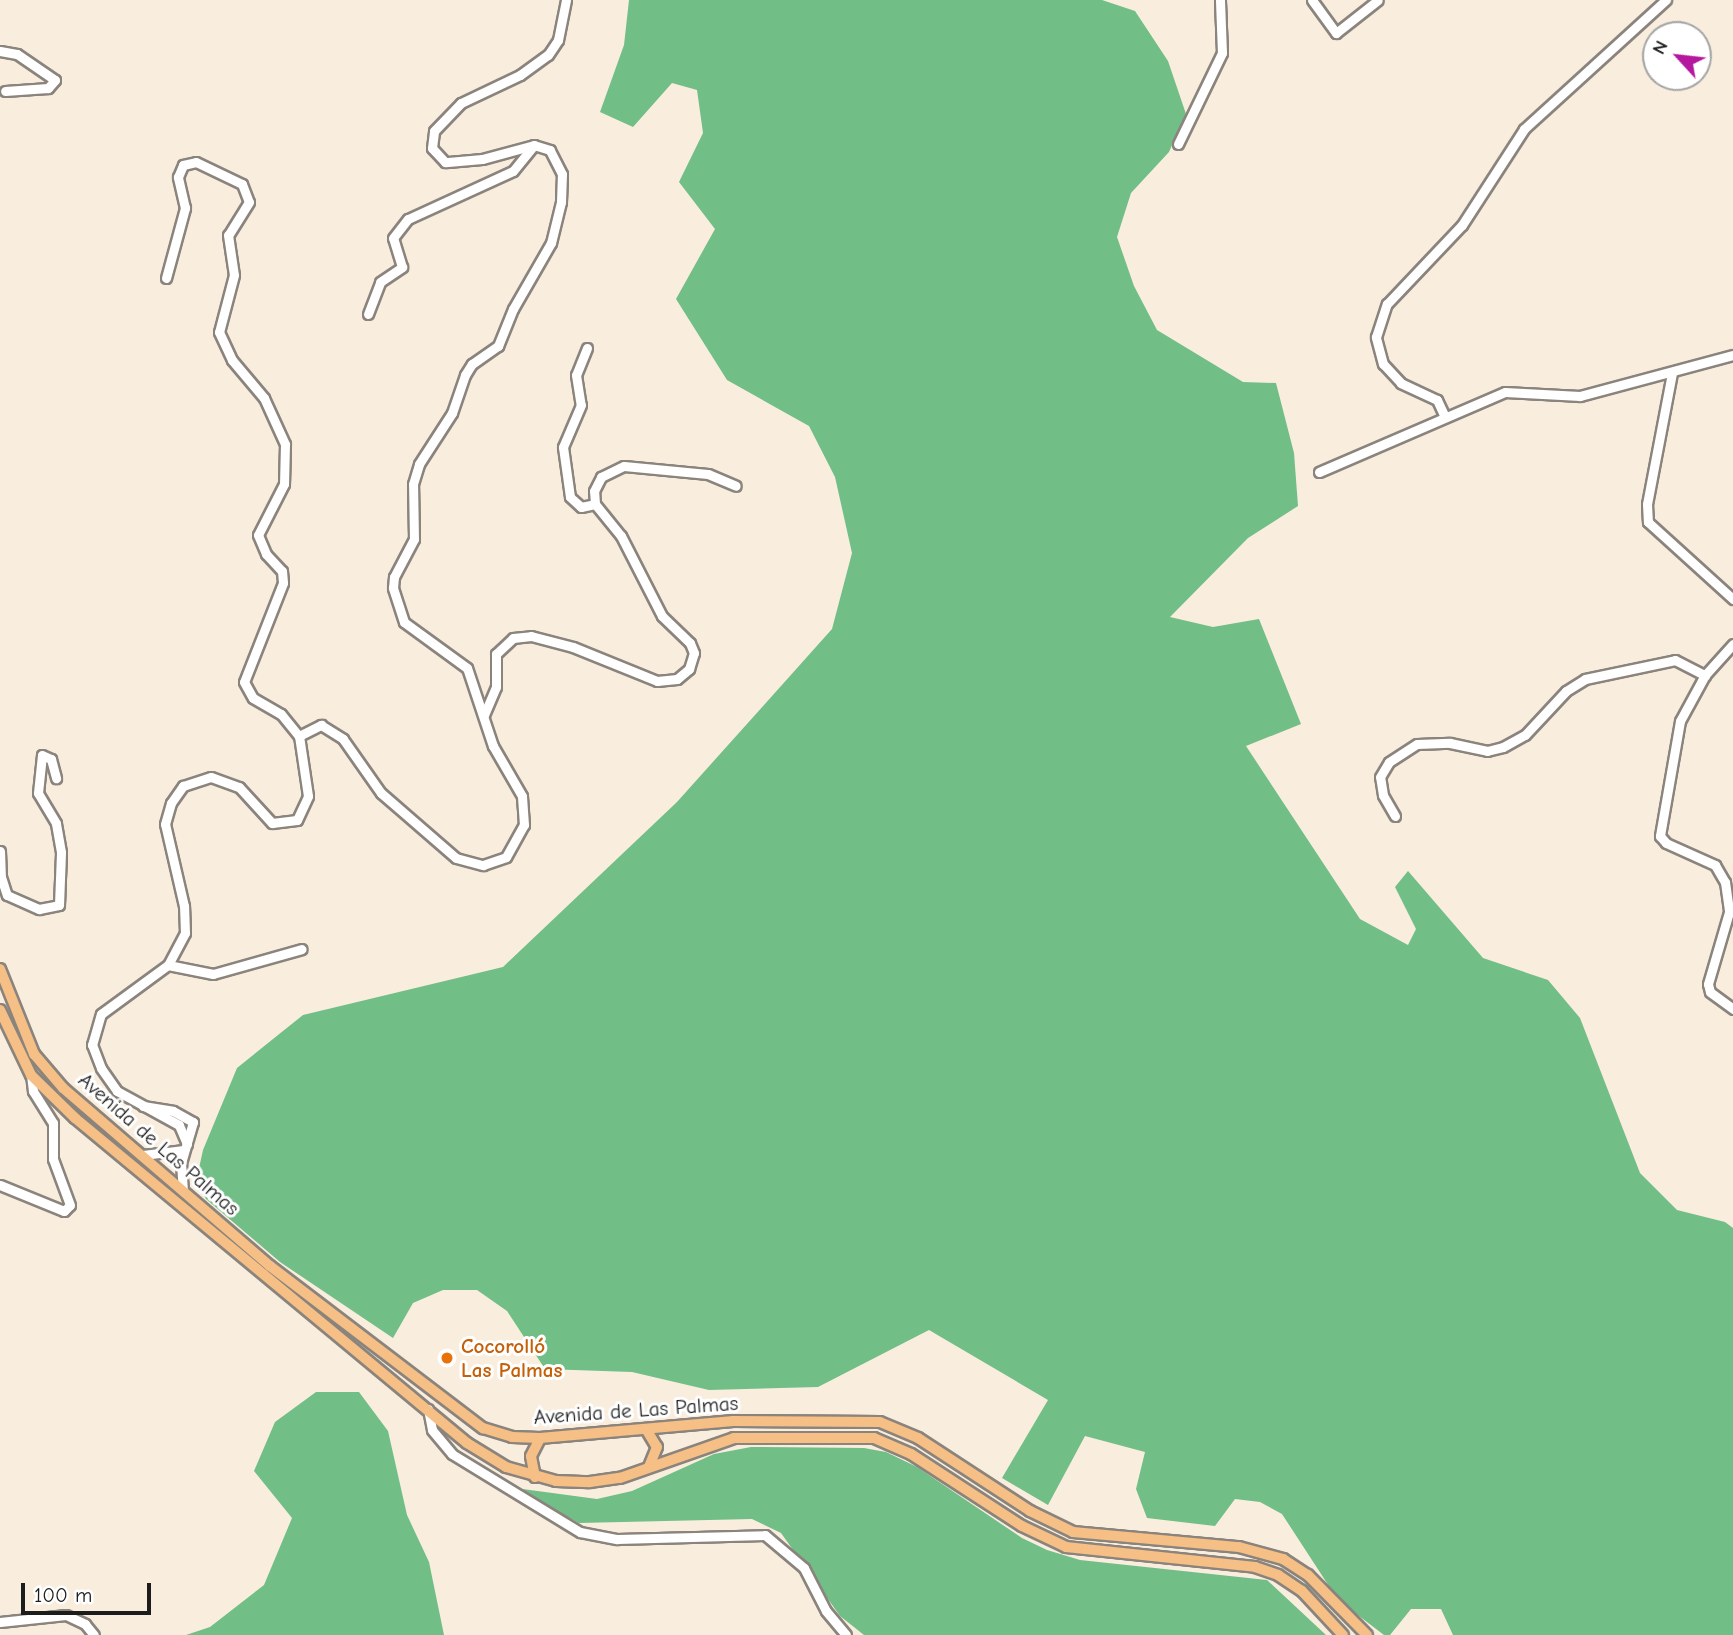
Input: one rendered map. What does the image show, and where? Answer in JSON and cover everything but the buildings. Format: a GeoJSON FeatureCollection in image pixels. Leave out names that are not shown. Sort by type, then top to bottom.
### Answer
{"type":"FeatureCollection","features":[{"type":"Feature","properties":{"kind":"main road","name":"Avenida de Las Palmas"},"geometry":{"type":"LineString","coordinates":[[0,969],[27,1039],[45,1070],[270,1266],[459,1413],[493,1432],[540,1438],[733,1421],[880,1422],[918,1438],[1030,1511],[1073,1532],[1239,1546],[1283,1559],[1308,1575],[1367,1635]]}},
{"type":"Feature","properties":{"kind":"main road","name":"Avenida de Las Palmas"},"geometry":{"type":"LineString","coordinates":[[0,1010],[31,1075],[75,1118],[284,1293],[427,1406],[480,1453],[535,1477],[590,1482],[649,1467],[734,1438],[874,1438],[896,1446],[1022,1526],[1066,1547],[1255,1567],[1278,1575],[1302,1591],[1343,1635]]}},
{"type":"Feature","properties":{"kind":"main road"},"geometry":{"type":"LineString","coordinates":[[646,1429],[657,1447],[649,1467]]}},
{"type":"Feature","properties":{"kind":"main road"},"geometry":{"type":"LineString","coordinates":[[535,1477],[531,1456],[540,1438]]}},
{"type":"Feature","properties":{"kind":"street"},"geometry":{"type":"LineString","coordinates":[[299,736],[321,724],[337,732],[391,802],[456,858],[483,864],[506,857],[513,849],[524,825],[524,811],[467,668],[404,622],[396,608],[394,577],[414,539],[413,484],[419,464],[452,413],[465,375],[498,346],[513,309],[558,226],[562,187],[559,163],[550,150],[534,145],[482,159],[445,162],[432,148],[434,131],[461,103],[520,75],[548,55],[558,40],[566,0]]}},
{"type":"Feature","properties":{"kind":"street"},"geometry":{"type":"LineString","coordinates":[[1178,144],[1222,54],[1220,0]]}},
{"type":"Feature","properties":{"kind":"street"},"geometry":{"type":"LineString","coordinates":[[1312,0],[1336,33],[1378,0]]}},
{"type":"Feature","properties":{"kind":"street"},"geometry":{"type":"LineString","coordinates":[[1445,417],[1437,400],[1401,383],[1383,364],[1376,337],[1387,304],[1462,225],[1524,129],[1666,0]]}},
{"type":"Feature","properties":{"kind":"street"},"geometry":{"type":"LineString","coordinates":[[0,51],[31,61],[55,80],[48,88],[5,91]]}},
{"type":"Feature","properties":{"kind":"street"},"geometry":{"type":"LineString","coordinates":[[368,314],[380,282],[402,267],[393,238],[408,219],[513,171],[534,145]]}},
{"type":"Feature","properties":{"kind":"street"},"geometry":{"type":"LineString","coordinates":[[166,278],[185,208],[178,177],[183,166],[196,162],[242,184],[249,202],[228,235],[234,275],[219,332],[232,360],[264,398],[285,444],[284,484],[258,535],[266,554],[282,571],[283,583],[244,682],[253,698],[281,714],[299,736],[308,796],[297,820],[272,823],[239,787],[211,776],[183,786],[171,803],[165,824],[167,850],[186,919],[180,944],[168,965],[110,1005],[93,1034],[101,1068],[117,1091],[138,1106],[157,1106],[190,1119],[193,1127],[185,1147],[183,1189]]}},
{"type":"Feature","properties":{"kind":"street"},"geometry":{"type":"LineString","coordinates":[[587,348],[576,375],[581,405],[563,447],[570,498],[581,507],[595,504]]}},
{"type":"Feature","properties":{"kind":"street"},"geometry":{"type":"LineString","coordinates":[[1319,472],[1505,392],[1580,396],[1733,355]]}},
{"type":"Feature","properties":{"kind":"street"},"geometry":{"type":"LineString","coordinates":[[1672,373],[1647,504],[1648,522],[1733,599]]}},
{"type":"Feature","properties":{"kind":"street"},"geometry":{"type":"LineString","coordinates":[[484,715],[496,687],[496,654],[513,638],[531,636],[573,647],[657,681],[677,679],[689,669],[694,653],[690,643],[662,617],[621,536],[595,504],[594,492],[601,477],[624,466],[708,474],[736,486]]}},
{"type":"Feature","properties":{"kind":"street"},"geometry":{"type":"LineString","coordinates":[[1733,644],[1705,675],[1679,721],[1661,836],[1666,843],[1715,865],[1725,882],[1730,912],[1708,984],[1710,992],[1733,1009]]}},
{"type":"Feature","properties":{"kind":"street"},"geometry":{"type":"LineString","coordinates":[[1395,816],[1383,795],[1380,777],[1389,762],[1417,744],[1450,743],[1487,751],[1503,747],[1525,735],[1566,691],[1585,679],[1675,660],[1705,675]]}},
{"type":"Feature","properties":{"kind":"street"},"geometry":{"type":"LineString","coordinates":[[0,851],[1,877],[8,895],[39,909],[59,905],[61,852],[56,822],[38,793],[42,755],[51,758],[56,778]]}},
{"type":"Feature","properties":{"kind":"street"},"geometry":{"type":"LineString","coordinates":[[168,965],[213,974],[302,949]]}},
{"type":"Feature","properties":{"kind":"street"},"geometry":{"type":"LineString","coordinates":[[0,1185],[64,1211],[70,1205],[53,1159],[53,1123],[33,1091],[31,1075]]}},
{"type":"Feature","properties":{"kind":"street"},"geometry":{"type":"LineString","coordinates":[[143,1155],[185,1147]]}},
{"type":"Feature","properties":{"kind":"street"},"geometry":{"type":"LineString","coordinates":[[427,1406],[432,1430],[452,1454],[580,1532],[617,1539],[765,1535],[804,1568],[826,1611],[846,1635]]}},
{"type":"Feature","properties":{"kind":"street"},"geometry":{"type":"LineString","coordinates":[[0,1622],[66,1615],[85,1624],[93,1635]]}},
{"type":"Feature","properties":{"kind":"green space"},"geometry":{"type":"Polygon","coordinates":[[[629,0],[1102,0],[1135,11],[1168,61],[1186,114],[1169,152],[1131,193],[1117,237],[1134,286],[1157,330],[1243,382],[1276,383],[1294,453],[1298,506],[1248,538],[1170,617],[1213,627],[1259,619],[1301,724],[1246,746],[1360,919],[1408,945],[1416,929],[1395,887],[1408,871],[1483,958],[1548,980],[1580,1018],[1640,1173],[1677,1210],[1725,1222],[1733,1228],[1733,1635],[1453,1635],[1441,1609],[1411,1609],[1390,1635],[1384,1635],[1338,1600],[1282,1514],[1260,1502],[1235,1499],[1215,1526],[1147,1518],[1136,1489],[1145,1452],[1085,1436],[1048,1505],[1002,1478],[1048,1400],[929,1330],[818,1387],[709,1390],[632,1372],[545,1369],[507,1311],[477,1290],[443,1290],[413,1303],[393,1338],[280,1262],[206,1199],[196,1182],[203,1150],[237,1068],[303,1015],[503,967],[677,802],[832,629],[852,553],[835,477],[809,426],[727,380],[676,299],[715,229],[679,182],[703,133],[697,90],[672,83],[633,127],[600,112],[624,45],[629,0]]]}},
{"type":"Feature","properties":{"kind":"green space"},"geometry":{"type":"Polygon","coordinates":[[[316,1392],[359,1392],[388,1431],[407,1515],[429,1562],[444,1635],[186,1635],[210,1627],[264,1585],[292,1518],[254,1471],[275,1422],[316,1392]]]}},
{"type":"Feature","properties":{"kind":"green space"},"geometry":{"type":"Polygon","coordinates":[[[751,1447],[864,1448],[886,1452],[917,1467],[1022,1538],[1047,1550],[1080,1560],[1267,1580],[1326,1635],[864,1635],[840,1616],[781,1533],[752,1519],[579,1523],[515,1488],[597,1499],[632,1491],[714,1454],[751,1447]]]}},
{"type":"Feature","properties":{"kind":"place","name":"Cocorolló Las Palmas"},"geometry":{"type":"Point","coordinates":[447,1358]}}]}
